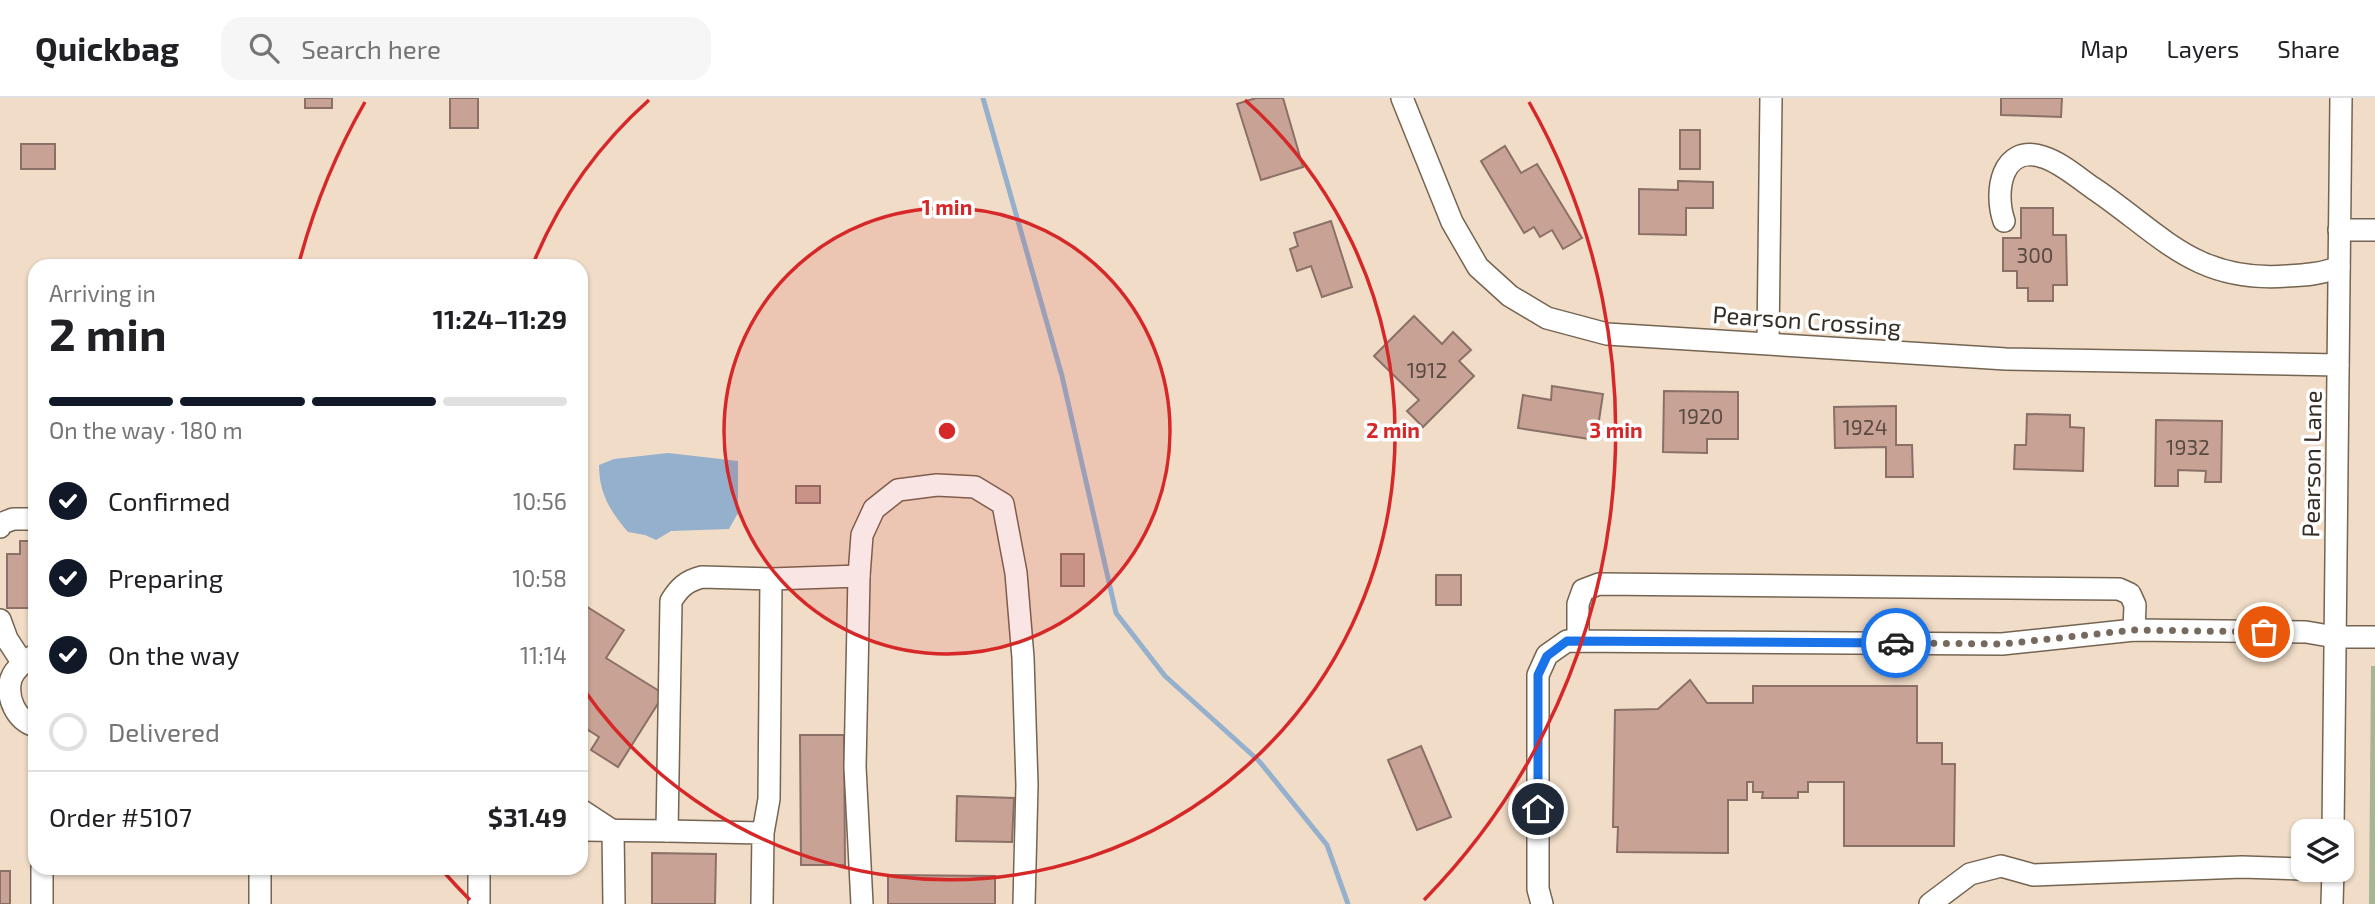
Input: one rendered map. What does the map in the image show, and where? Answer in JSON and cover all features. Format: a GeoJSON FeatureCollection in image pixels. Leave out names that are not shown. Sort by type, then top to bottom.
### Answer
{"type":"FeatureCollection","features":[{"type":"Feature","properties":{"kind":"street","name":"Pearson Crossing"},"geometry":{"type":"LineString","coordinates":[[1402,98],[1452,222],[1478,267],[1510,296],[1547,318],[1607,334],[2006,359],[2338,365]]}},
{"type":"Feature","properties":{"kind":"street"},"geometry":{"type":"LineString","coordinates":[[1768,343],[1771,98]]}},
{"type":"Feature","properties":{"kind":"street","name":"Pearson Lane"},"geometry":{"type":"LineString","coordinates":[[2333,819],[2341,98]]}},
{"type":"Feature","properties":{"kind":"street"},"geometry":{"type":"LineString","coordinates":[[2004,221],[1999,194],[2001,178],[2008,163],[2023,156],[2041,156],[2107,197],[2176,250],[2203,264],[2234,274],[2270,278],[2325,273],[2339,267]]}},
{"type":"Feature","properties":{"kind":"street"},"geometry":{"type":"LineString","coordinates":[[2339,230],[2375,230]]}},
{"type":"Feature","properties":{"kind":"street"},"geometry":{"type":"LineString","coordinates":[[862,904],[855,767],[862,535],[874,509],[898,490],[937,485],[975,487],[1003,504],[1016,573],[1023,658],[1027,785],[1024,904]]}},
{"type":"Feature","properties":{"kind":"street"},"geometry":{"type":"LineString","coordinates":[[0,527],[0,524],[13,519],[28,519]]}},
{"type":"Feature","properties":{"kind":"street"},"geometry":{"type":"LineString","coordinates":[[667,831],[671,601],[683,584],[702,577],[771,579],[859,576]]}},
{"type":"Feature","properties":{"kind":"street"},"geometry":{"type":"LineString","coordinates":[[762,904],[763,833],[769,799],[771,579]]}},
{"type":"Feature","properties":{"kind":"street"},"geometry":{"type":"LineString","coordinates":[[1578,641],[1578,604],[1583,590],[1599,584],[2119,589],[2130,594],[2135,605],[2134,630]]}},
{"type":"Feature","properties":{"kind":"street"},"geometry":{"type":"LineString","coordinates":[[0,620],[8,639],[28,658]]}},
{"type":"Feature","properties":{"kind":"street"},"geometry":{"type":"LineString","coordinates":[[1542,904],[1538,889],[1538,675],[1547,656],[1567,641],[2002,644],[2134,630],[2306,632],[2335,637],[2375,637]]}},
{"type":"Feature","properties":{"kind":"street"},"geometry":{"type":"LineString","coordinates":[[28,660],[12,678],[5,697],[16,713],[28,723]]}},
{"type":"Feature","properties":{"kind":"street"},"geometry":{"type":"LineString","coordinates":[[588,815],[613,831]]}},
{"type":"Feature","properties":{"kind":"street"},"geometry":{"type":"LineString","coordinates":[[588,830],[763,833]]}},
{"type":"Feature","properties":{"kind":"street"},"geometry":{"type":"LineString","coordinates":[[613,831],[614,904]]}},
{"type":"Feature","properties":{"kind":"street"},"geometry":{"type":"LineString","coordinates":[[1943,900],[1970,874],[2001,866],[2033,875],[2242,867],[2291,869]]}},
{"type":"Feature","properties":{"kind":"street"},"geometry":{"type":"LineString","coordinates":[[42,875],[42,904]]}},
{"type":"Feature","properties":{"kind":"street"},"geometry":{"type":"LineString","coordinates":[[260,875],[260,904]]}},
{"type":"Feature","properties":{"kind":"street"},"geometry":{"type":"LineString","coordinates":[[479,875],[479,904]]}},
{"type":"Feature","properties":{"kind":"street"},"geometry":{"type":"LineString","coordinates":[[2332,904],[2333,882]]}},
{"type":"Feature","properties":{"kind":"green space"},"geometry":{"type":"Polygon","coordinates":[[[2371,666],[2375,666],[2375,904],[2369,904],[2371,666]]]}},
{"type":"Feature","properties":{"kind":"water"},"geometry":{"type":"Polygon","coordinates":[[[668,453],[738,461],[738,513],[729,529],[671,531],[656,540],[628,532],[603,493],[599,465],[614,459],[668,453]]]}},
{"type":"Feature","properties":{"kind":"building"},"geometry":{"type":"Polygon","coordinates":[[[305,98],[332,98],[332,108],[305,108],[305,98]]]}},
{"type":"Feature","properties":{"kind":"building"},"geometry":{"type":"Polygon","coordinates":[[[450,98],[478,98],[478,128],[450,128],[450,98]]]}},
{"type":"Feature","properties":{"kind":"building"},"geometry":{"type":"Polygon","coordinates":[[[1256,98],[1283,98],[1303,167],[1261,180],[1237,104],[1256,98]]]}},
{"type":"Feature","properties":{"kind":"building"},"geometry":{"type":"Polygon","coordinates":[[[2001,98],[2062,98],[2061,117],[2001,115],[2001,98]]]}},
{"type":"Feature","properties":{"kind":"building"},"geometry":{"type":"Polygon","coordinates":[[[1680,130],[1700,130],[1700,169],[1680,169],[1680,130]]]}},
{"type":"Feature","properties":{"kind":"building"},"geometry":{"type":"Polygon","coordinates":[[[21,144],[55,144],[55,169],[21,169],[21,144]]]}},
{"type":"Feature","properties":{"kind":"building"},"geometry":{"type":"Polygon","coordinates":[[[1505,146],[1521,173],[1537,164],[1582,238],[1563,249],[1552,230],[1540,237],[1534,227],[1524,233],[1481,161],[1505,146]]]}},
{"type":"Feature","properties":{"kind":"building"},"geometry":{"type":"Polygon","coordinates":[[[1678,181],[1713,182],[1713,208],[1686,208],[1686,235],[1639,234],[1639,189],[1678,190],[1678,181]]]}},
{"type":"Feature","properties":{"kind":"building"},"geometry":{"type":"Polygon","coordinates":[[[2021,208],[2053,208],[2053,235],[2066,235],[2067,285],[2053,285],[2053,301],[2028,301],[2028,288],[2017,288],[2017,271],[2003,271],[2003,238],[2021,238],[2021,208]]]}},
{"type":"Feature","properties":{"kind":"building"},"geometry":{"type":"Polygon","coordinates":[[[1331,221],[1352,287],[1322,297],[1311,266],[1297,271],[1290,249],[1298,246],[1294,233],[1331,221]]]}},
{"type":"Feature","properties":{"kind":"building"},"geometry":{"type":"Polygon","coordinates":[[[1414,316],[1442,344],[1453,332],[1471,350],[1459,361],[1474,376],[1423,427],[1407,411],[1419,400],[1374,356],[1414,316]]]}},
{"type":"Feature","properties":{"kind":"building"},"geometry":{"type":"Polygon","coordinates":[[[1552,386],[1603,394],[1596,440],[1518,428],[1523,395],[1551,400],[1552,386]]]}},
{"type":"Feature","properties":{"kind":"building"},"geometry":{"type":"Polygon","coordinates":[[[1664,391],[1738,392],[1738,439],[1707,439],[1707,453],[1663,452],[1664,391]]]}},
{"type":"Feature","properties":{"kind":"building"},"geometry":{"type":"Polygon","coordinates":[[[1896,406],[1896,445],[1912,445],[1913,477],[1886,477],[1886,447],[1835,448],[1834,407],[1896,406]]]}},
{"type":"Feature","properties":{"kind":"building"},"geometry":{"type":"Polygon","coordinates":[[[2027,414],[2070,415],[2070,427],[2084,428],[2083,471],[2014,469],[2015,445],[2026,445],[2027,414]]]}},
{"type":"Feature","properties":{"kind":"building"},"geometry":{"type":"Polygon","coordinates":[[[2156,420],[2222,421],[2221,482],[2205,482],[2206,471],[2178,470],[2178,486],[2155,486],[2156,420]]]}},
{"type":"Feature","properties":{"kind":"building"},"geometry":{"type":"Polygon","coordinates":[[[796,486],[820,486],[820,503],[796,503],[796,486]]]}},
{"type":"Feature","properties":{"kind":"building"},"geometry":{"type":"Polygon","coordinates":[[[20,541],[28,541],[28,608],[7,608],[7,554],[20,554],[20,541]]]}},
{"type":"Feature","properties":{"kind":"building"},"geometry":{"type":"Polygon","coordinates":[[[1061,554],[1084,554],[1084,586],[1061,586],[1061,554]]]}},
{"type":"Feature","properties":{"kind":"building"},"geometry":{"type":"Polygon","coordinates":[[[1436,575],[1461,575],[1461,605],[1436,605],[1436,575]]]}},
{"type":"Feature","properties":{"kind":"building"},"geometry":{"type":"Polygon","coordinates":[[[588,607],[624,630],[606,658],[664,694],[618,767],[591,750],[599,737],[588,730],[588,607]]]}},
{"type":"Feature","properties":{"kind":"building"},"geometry":{"type":"Polygon","coordinates":[[[1690,680],[1707,703],[1753,703],[1753,686],[1917,686],[1917,743],[1942,743],[1942,764],[1955,764],[1954,846],[1844,846],[1844,782],[1808,782],[1808,792],[1798,792],[1798,798],[1762,798],[1763,792],[1753,792],[1753,782],[1747,782],[1747,800],[1728,800],[1728,853],[1617,852],[1618,827],[1613,827],[1615,710],[1658,709],[1690,680]]]}},
{"type":"Feature","properties":{"kind":"building"},"geometry":{"type":"Polygon","coordinates":[[[800,735],[844,735],[845,865],[801,865],[800,735]]]}},
{"type":"Feature","properties":{"kind":"building"},"geometry":{"type":"Polygon","coordinates":[[[1421,746],[1451,817],[1417,830],[1388,760],[1421,746]]]}},
{"type":"Feature","properties":{"kind":"building"},"geometry":{"type":"Polygon","coordinates":[[[957,796],[1014,798],[1012,842],[956,841],[957,796]]]}},
{"type":"Feature","properties":{"kind":"building"},"geometry":{"type":"Polygon","coordinates":[[[652,853],[716,854],[715,904],[652,904],[652,853]]]}},
{"type":"Feature","properties":{"kind":"building"},"geometry":{"type":"Polygon","coordinates":[[[0,871],[10,871],[10,904],[0,904],[0,871]]]}},
{"type":"Feature","properties":{"kind":"building"},"geometry":{"type":"Polygon","coordinates":[[[888,875],[995,876],[995,904],[888,904],[888,875]]]}},
{"type":"Feature","properties":{"kind":"waterway"},"geometry":{"type":"LineString","coordinates":[[983,98],[1062,376],[1116,613],[1165,676],[1259,761],[1327,845],[1348,904]]}},
{"type":"Feature","properties":{"kind":"way so far"},"geometry":{"type":"LineString","coordinates":[[1896,643],[2002,644],[2134,630],[2264,632]]}},
{"type":"Feature","properties":{"kind":"route"},"geometry":{"type":"LineString","coordinates":[[1538,809],[1538,675],[1547,656],[1567,641],[1896,643]]}}]}
